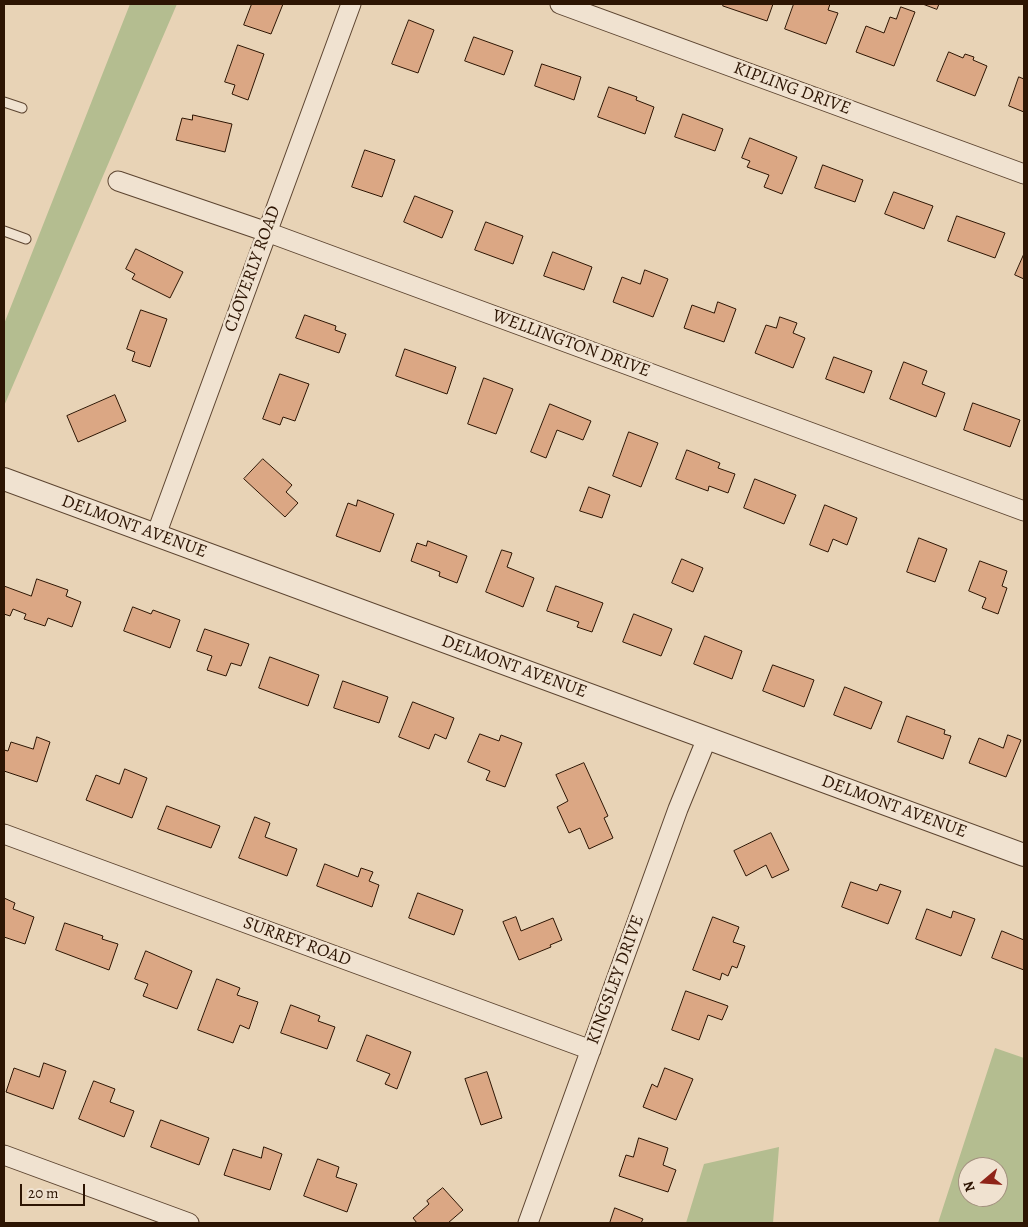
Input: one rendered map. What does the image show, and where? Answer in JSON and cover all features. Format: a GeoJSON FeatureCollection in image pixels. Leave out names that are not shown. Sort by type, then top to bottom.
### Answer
{"type":"FeatureCollection","features":[{"type":"Feature","properties":{"kind":"street","name":"CLOVERLY ROAD"},"geometry":{"type":"LineString","coordinates":[[156,535],[351,4]]}},
{"type":"Feature","properties":{"kind":"street","name":"KIPLING DRIVE"},"geometry":{"type":"LineString","coordinates":[[560,4],[1024,174]]}},
{"type":"Feature","properties":{"kind":"street","name":"WELLINGTON DRIVE"},"geometry":{"type":"LineString","coordinates":[[118,180],[266,232],[1024,511]]}},
{"type":"Feature","properties":{"kind":"street","name":"DELMONT AVENUE"},"geometry":{"type":"LineString","coordinates":[[4,479],[1024,855]]}},
{"type":"Feature","properties":{"kind":"street","name":"KINGSLEY DRIVE"},"geometry":{"type":"LineString","coordinates":[[528,1223],[678,809],[707,738]]}},
{"type":"Feature","properties":{"kind":"street","name":"SURREY ROAD"},"geometry":{"type":"LineString","coordinates":[[4,834],[591,1050]]}},
{"type":"Feature","properties":{"kind":"street"},"geometry":{"type":"LineString","coordinates":[[4,1155],[189,1223]]}},
{"type":"Feature","properties":{"kind":"lane"},"geometry":{"type":"LineString","coordinates":[[4,102],[22,108]]}},
{"type":"Feature","properties":{"kind":"lane"},"geometry":{"type":"LineString","coordinates":[[4,231],[26,239]]}},
{"type":"Feature","properties":{"kind":"green space"},"geometry":{"type":"Polygon","coordinates":[[[130,4],[177,4],[4,406],[4,324],[130,4]]]}},
{"type":"Feature","properties":{"kind":"green space"},"geometry":{"type":"Polygon","coordinates":[[[995,1048],[1024,1058],[1024,1223],[938,1223],[958,1162],[958,1207],[1008,1207],[1008,1157],[959,1157],[995,1048]]]}},
{"type":"Feature","properties":{"kind":"green space"},"geometry":{"type":"Polygon","coordinates":[[[779,1147],[773,1223],[686,1223],[704,1164],[779,1147]]]}},
{"type":"Feature","properties":{"kind":"building"},"geometry":{"type":"Polygon","coordinates":[[[252,4],[283,4],[271,34],[244,25],[252,4]]]}},
{"type":"Feature","properties":{"kind":"building"},"geometry":{"type":"Polygon","coordinates":[[[724,4],[773,4],[767,21],[723,6],[724,4]]]}},
{"type":"Feature","properties":{"kind":"building"},"geometry":{"type":"Polygon","coordinates":[[[794,4],[830,4],[828,10],[838,13],[826,44],[785,29],[794,4]]]}},
{"type":"Feature","properties":{"kind":"building"},"geometry":{"type":"Polygon","coordinates":[[[923,4],[939,4],[937,9],[923,4]]]}},
{"type":"Feature","properties":{"kind":"building"},"geometry":{"type":"Polygon","coordinates":[[[901,7],[915,12],[894,66],[856,52],[866,26],[884,33],[890,17],[896,19],[901,7]]]}},
{"type":"Feature","properties":{"kind":"building"},"geometry":{"type":"Polygon","coordinates":[[[409,20],[434,30],[418,73],[392,64],[409,20]]]}},
{"type":"Feature","properties":{"kind":"building"},"geometry":{"type":"Polygon","coordinates":[[[474,37],[513,51],[504,75],[465,61],[474,37]]]}},
{"type":"Feature","properties":{"kind":"building"},"geometry":{"type":"Polygon","coordinates":[[[238,45],[264,54],[248,100],[232,94],[235,85],[225,82],[238,45]]]}},
{"type":"Feature","properties":{"kind":"building"},"geometry":{"type":"Polygon","coordinates":[[[949,52],[963,58],[965,54],[974,57],[973,60],[987,66],[975,96],[937,81],[949,52]]]}},
{"type":"Feature","properties":{"kind":"building"},"geometry":{"type":"Polygon","coordinates":[[[542,64],[581,77],[574,100],[535,86],[542,64]]]}},
{"type":"Feature","properties":{"kind":"building"},"geometry":{"type":"Polygon","coordinates":[[[1019,77],[1024,79],[1024,112],[1009,106],[1019,77]]]}},
{"type":"Feature","properties":{"kind":"building"},"geometry":{"type":"Polygon","coordinates":[[[609,87],[637,97],[636,100],[654,107],[645,134],[598,117],[609,87]]]}},
{"type":"Feature","properties":{"kind":"building"},"geometry":{"type":"Polygon","coordinates":[[[683,114],[723,129],[715,151],[675,137],[683,114]]]}},
{"type":"Feature","properties":{"kind":"building"},"geometry":{"type":"Polygon","coordinates":[[[193,115],[232,124],[225,152],[176,140],[182,118],[192,120],[193,115]]]}},
{"type":"Feature","properties":{"kind":"building"},"geometry":{"type":"Polygon","coordinates":[[[750,138],[797,157],[782,194],[764,187],[769,175],[747,167],[750,161],[742,158],[750,138]]]}},
{"type":"Feature","properties":{"kind":"building"},"geometry":{"type":"Polygon","coordinates":[[[365,150],[395,160],[382,197],[352,187],[365,150]]]}},
{"type":"Feature","properties":{"kind":"building"},"geometry":{"type":"Polygon","coordinates":[[[823,165],[863,180],[855,202],[815,188],[823,165]]]}},
{"type":"Feature","properties":{"kind":"building"},"geometry":{"type":"Polygon","coordinates":[[[894,192],[933,206],[924,229],[885,214],[894,192]]]}},
{"type":"Feature","properties":{"kind":"building"},"geometry":{"type":"Polygon","coordinates":[[[415,196],[453,211],[442,238],[404,222],[415,196]]]}},
{"type":"Feature","properties":{"kind":"building"},"geometry":{"type":"Polygon","coordinates":[[[957,216],[1005,233],[995,258],[948,241],[957,216]]]}},
{"type":"Feature","properties":{"kind":"building"},"geometry":{"type":"Polygon","coordinates":[[[486,222],[523,236],[513,264],[475,250],[486,222]]]}},
{"type":"Feature","properties":{"kind":"building"},"geometry":{"type":"Polygon","coordinates":[[[136,249],[183,272],[170,298],[132,279],[135,274],[126,269],[136,249]]]}},
{"type":"Feature","properties":{"kind":"building"},"geometry":{"type":"Polygon","coordinates":[[[553,252],[592,267],[584,290],[544,276],[553,252]]]}},
{"type":"Feature","properties":{"kind":"building"},"geometry":{"type":"Polygon","coordinates":[[[1024,254],[1024,279],[1015,275],[1024,254]]]}},
{"type":"Feature","properties":{"kind":"building"},"geometry":{"type":"Polygon","coordinates":[[[645,270],[668,279],[653,317],[613,302],[622,277],[640,284],[645,270]]]}},
{"type":"Feature","properties":{"kind":"building"},"geometry":{"type":"Polygon","coordinates":[[[718,302],[736,309],[724,342],[684,328],[692,305],[714,313],[718,302]]]}},
{"type":"Feature","properties":{"kind":"building"},"geometry":{"type":"Polygon","coordinates":[[[141,310],[167,319],[150,367],[132,361],[135,352],[127,349],[141,310]]]}},
{"type":"Feature","properties":{"kind":"building"},"geometry":{"type":"Polygon","coordinates":[[[305,315],[336,326],[335,330],[346,334],[339,353],[296,338],[305,315]]]}},
{"type":"Feature","properties":{"kind":"building"},"geometry":{"type":"Polygon","coordinates":[[[780,317],[797,323],[793,333],[805,338],[793,368],[755,353],[766,325],[776,328],[780,317]]]}},
{"type":"Feature","properties":{"kind":"building"},"geometry":{"type":"Polygon","coordinates":[[[405,349],[456,367],[447,394],[396,376],[405,349]]]}},
{"type":"Feature","properties":{"kind":"building"},"geometry":{"type":"Polygon","coordinates":[[[834,357],[872,371],[864,393],[826,379],[834,357]]]}},
{"type":"Feature","properties":{"kind":"building"},"geometry":{"type":"Polygon","coordinates":[[[904,362],[927,371],[922,384],[945,393],[936,417],[890,399],[904,362]]]}},
{"type":"Feature","properties":{"kind":"building"},"geometry":{"type":"Polygon","coordinates":[[[280,374],[309,384],[295,421],[283,417],[280,425],[263,419],[280,374]]]}},
{"type":"Feature","properties":{"kind":"building"},"geometry":{"type":"Polygon","coordinates":[[[484,378],[513,389],[496,434],[468,424],[484,378]]]}},
{"type":"Feature","properties":{"kind":"building"},"geometry":{"type":"Polygon","coordinates":[[[115,395],[126,421],[78,442],[67,416],[115,395]]]}},
{"type":"Feature","properties":{"kind":"building"},"geometry":{"type":"Polygon","coordinates":[[[973,403],[1020,420],[1010,447],[964,430],[973,403]]]}},
{"type":"Feature","properties":{"kind":"building"},"geometry":{"type":"Polygon","coordinates":[[[550,404],[591,421],[583,440],[557,430],[546,458],[531,452],[550,404]]]}},
{"type":"Feature","properties":{"kind":"building"},"geometry":{"type":"Polygon","coordinates":[[[629,432],[658,443],[641,487],[613,476],[629,432]]]}},
{"type":"Feature","properties":{"kind":"building"},"geometry":{"type":"Polygon","coordinates":[[[687,450],[720,463],[718,468],[735,474],[728,493],[709,486],[708,491],[676,479],[687,450]]]}},
{"type":"Feature","properties":{"kind":"building"},"geometry":{"type":"Polygon","coordinates":[[[263,459],[292,485],[286,492],[298,503],[285,517],[244,479],[263,459]]]}},
{"type":"Feature","properties":{"kind":"building"},"geometry":{"type":"Polygon","coordinates":[[[755,479],[796,495],[784,524],[744,508],[755,479]]]}},
{"type":"Feature","properties":{"kind":"building"},"geometry":{"type":"Polygon","coordinates":[[[589,487],[610,495],[602,518],[580,511],[589,487]]]}},
{"type":"Feature","properties":{"kind":"building"},"geometry":{"type":"Polygon","coordinates":[[[358,500],[394,514],[380,552],[336,536],[348,503],[356,506],[358,500]]]}},
{"type":"Feature","properties":{"kind":"building"},"geometry":{"type":"Polygon","coordinates":[[[825,505],[857,518],[847,545],[833,539],[828,552],[810,545],[825,505]]]}},
{"type":"Feature","properties":{"kind":"building"},"geometry":{"type":"Polygon","coordinates":[[[919,538],[947,549],[935,582],[907,572],[919,538]]]}},
{"type":"Feature","properties":{"kind":"building"},"geometry":{"type":"Polygon","coordinates":[[[428,541],[467,556],[457,583],[439,576],[440,572],[411,561],[417,543],[426,546],[428,541]]]}},
{"type":"Feature","properties":{"kind":"building"},"geometry":{"type":"Polygon","coordinates":[[[502,550],[512,553],[507,567],[534,578],[523,607],[486,592],[502,550]]]}},
{"type":"Feature","properties":{"kind":"building"},"geometry":{"type":"Polygon","coordinates":[[[682,559],[703,568],[693,592],[672,583],[682,559]]]}},
{"type":"Feature","properties":{"kind":"building"},"geometry":{"type":"Polygon","coordinates":[[[980,561],[1007,571],[1002,586],[1007,588],[998,614],[982,608],[986,598],[969,591],[980,561]]]}},
{"type":"Feature","properties":{"kind":"building"},"geometry":{"type":"Polygon","coordinates":[[[37,579],[68,590],[66,596],[81,602],[72,627],[48,618],[45,626],[24,619],[26,614],[13,609],[10,616],[4,614],[4,586],[31,596],[37,579]]]}},
{"type":"Feature","properties":{"kind":"building"},"geometry":{"type":"Polygon","coordinates":[[[556,586],[603,603],[592,632],[577,627],[579,622],[547,611],[556,586]]]}},
{"type":"Feature","properties":{"kind":"building"},"geometry":{"type":"Polygon","coordinates":[[[133,607],[151,614],[153,610],[180,620],[170,648],[124,631],[133,607]]]}},
{"type":"Feature","properties":{"kind":"building"},"geometry":{"type":"Polygon","coordinates":[[[634,614],[672,629],[661,656],[623,642],[634,614]]]}},
{"type":"Feature","properties":{"kind":"building"},"geometry":{"type":"Polygon","coordinates":[[[205,629],[249,644],[241,666],[231,663],[226,676],[207,670],[212,656],[197,651],[205,629]]]}},
{"type":"Feature","properties":{"kind":"building"},"geometry":{"type":"Polygon","coordinates":[[[705,636],[742,651],[732,679],[694,664],[705,636]]]}},
{"type":"Feature","properties":{"kind":"building"},"geometry":{"type":"Polygon","coordinates":[[[270,657],[319,675],[308,706],[259,688],[270,657]]]}},
{"type":"Feature","properties":{"kind":"building"},"geometry":{"type":"Polygon","coordinates":[[[773,665],[814,680],[804,707],[763,691],[773,665]]]}},
{"type":"Feature","properties":{"kind":"building"},"geometry":{"type":"Polygon","coordinates":[[[343,681],[388,697],[379,723],[334,708],[343,681]]]}},
{"type":"Feature","properties":{"kind":"building"},"geometry":{"type":"Polygon","coordinates":[[[845,687],[882,702],[871,729],[834,715],[845,687]]]}},
{"type":"Feature","properties":{"kind":"building"},"geometry":{"type":"Polygon","coordinates":[[[413,702],[454,718],[446,739],[435,734],[429,749],[399,737],[413,702]]]}},
{"type":"Feature","properties":{"kind":"building"},"geometry":{"type":"Polygon","coordinates":[[[907,716],[945,730],[944,734],[951,736],[943,759],[898,742],[907,716]]]}},
{"type":"Feature","properties":{"kind":"building"},"geometry":{"type":"Polygon","coordinates":[[[480,734],[499,741],[501,735],[522,743],[505,787],[486,780],[490,771],[468,762],[480,734]]]}},
{"type":"Feature","properties":{"kind":"building"},"geometry":{"type":"Polygon","coordinates":[[[1008,735],[1021,740],[1006,777],[969,763],[979,738],[1003,748],[1008,735]]]}},
{"type":"Feature","properties":{"kind":"building"},"geometry":{"type":"Polygon","coordinates":[[[37,737],[50,742],[37,782],[4,771],[4,750],[8,751],[11,742],[33,749],[37,737]]]}},
{"type":"Feature","properties":{"kind":"building"},"geometry":{"type":"Polygon","coordinates":[[[584,763],[608,816],[604,818],[613,838],[589,849],[580,828],[569,833],[557,807],[568,801],[556,775],[584,763]]]}},
{"type":"Feature","properties":{"kind":"building"},"geometry":{"type":"Polygon","coordinates":[[[125,769],[147,778],[132,818],[86,800],[96,775],[119,784],[125,769]]]}},
{"type":"Feature","properties":{"kind":"building"},"geometry":{"type":"Polygon","coordinates":[[[167,806],[220,826],[211,848],[158,829],[167,806]]]}},
{"type":"Feature","properties":{"kind":"building"},"geometry":{"type":"Polygon","coordinates":[[[255,817],[270,823],[265,837],[297,849],[287,876],[239,858],[255,817]]]}},
{"type":"Feature","properties":{"kind":"building"},"geometry":{"type":"Polygon","coordinates":[[[771,833],[789,870],[772,878],[766,865],[746,876],[734,851],[771,833]]]}},
{"type":"Feature","properties":{"kind":"building"},"geometry":{"type":"Polygon","coordinates":[[[325,864],[358,877],[361,868],[373,872],[369,881],[379,885],[372,907],[317,886],[325,864]]]}},
{"type":"Feature","properties":{"kind":"building"},"geometry":{"type":"Polygon","coordinates":[[[851,882],[877,891],[880,884],[901,891],[888,924],[842,907],[851,882]]]}},
{"type":"Feature","properties":{"kind":"building"},"geometry":{"type":"Polygon","coordinates":[[[418,893],[463,910],[454,935],[409,918],[418,893]]]}},
{"type":"Feature","properties":{"kind":"building"},"geometry":{"type":"Polygon","coordinates":[[[4,898],[15,903],[13,909],[34,917],[25,944],[4,937],[4,898]]]}},
{"type":"Feature","properties":{"kind":"building"},"geometry":{"type":"Polygon","coordinates":[[[927,909],[951,918],[953,911],[975,919],[961,956],[916,939],[927,909]]]}},
{"type":"Feature","properties":{"kind":"building"},"geometry":{"type":"Polygon","coordinates":[[[516,917],[521,931],[553,918],[562,940],[550,945],[551,947],[519,960],[503,922],[516,917]]]}},
{"type":"Feature","properties":{"kind":"building"},"geometry":{"type":"Polygon","coordinates":[[[713,917],[739,927],[733,942],[745,946],[737,968],[732,966],[728,976],[722,973],[720,980],[693,970],[713,917]]]}},
{"type":"Feature","properties":{"kind":"building"},"geometry":{"type":"Polygon","coordinates":[[[65,923],[103,936],[102,939],[118,944],[109,970],[56,950],[65,923]]]}},
{"type":"Feature","properties":{"kind":"building"},"geometry":{"type":"Polygon","coordinates":[[[1002,931],[1024,940],[1024,970],[992,958],[1002,931]]]}},
{"type":"Feature","properties":{"kind":"building"},"geometry":{"type":"Polygon","coordinates":[[[146,951],[192,971],[177,1009],[143,996],[148,984],[135,979],[146,951]]]}},
{"type":"Feature","properties":{"kind":"building"},"geometry":{"type":"Polygon","coordinates":[[[217,979],[240,988],[237,995],[258,1002],[249,1029],[240,1025],[233,1043],[198,1030],[217,979]]]}},
{"type":"Feature","properties":{"kind":"building"},"geometry":{"type":"Polygon","coordinates":[[[686,991],[728,1006],[722,1020],[708,1015],[699,1040],[672,1030],[686,991]]]}},
{"type":"Feature","properties":{"kind":"building"},"geometry":{"type":"Polygon","coordinates":[[[291,1005],[320,1016],[318,1021],[335,1027],[327,1049],[281,1033],[291,1005]]]}},
{"type":"Feature","properties":{"kind":"building"},"geometry":{"type":"Polygon","coordinates":[[[367,1035],[411,1052],[397,1089],[385,1084],[390,1074],[357,1061],[367,1035]]]}},
{"type":"Feature","properties":{"kind":"building"},"geometry":{"type":"Polygon","coordinates":[[[44,1063],[66,1071],[53,1109],[6,1092],[14,1068],[39,1077],[44,1063]]]}},
{"type":"Feature","properties":{"kind":"building"},"geometry":{"type":"Polygon","coordinates":[[[665,1068],[693,1079],[676,1120],[643,1107],[652,1084],[657,1087],[665,1068]]]}},
{"type":"Feature","properties":{"kind":"building"},"geometry":{"type":"Polygon","coordinates":[[[487,1072],[502,1118],[481,1125],[465,1079],[487,1072]]]}},
{"type":"Feature","properties":{"kind":"building"},"geometry":{"type":"Polygon","coordinates":[[[94,1081],[115,1089],[110,1102],[134,1111],[124,1137],[79,1119],[94,1081]]]}},
{"type":"Feature","properties":{"kind":"building"},"geometry":{"type":"Polygon","coordinates":[[[161,1120],[209,1138],[199,1165],[151,1147],[161,1120]]]}},
{"type":"Feature","properties":{"kind":"building"},"geometry":{"type":"Polygon","coordinates":[[[639,1138],[668,1148],[663,1165],[676,1170],[668,1192],[619,1176],[626,1155],[633,1157],[639,1138]]]}},
{"type":"Feature","properties":{"kind":"building"},"geometry":{"type":"Polygon","coordinates":[[[264,1147],[282,1154],[270,1190],[224,1175],[233,1149],[261,1158],[264,1147]]]}},
{"type":"Feature","properties":{"kind":"building"},"geometry":{"type":"Polygon","coordinates":[[[318,1159],[339,1167],[336,1177],[357,1184],[347,1212],[304,1196],[318,1159]]]}},
{"type":"Feature","properties":{"kind":"building"},"geometry":{"type":"Polygon","coordinates":[[[443,1188],[463,1210],[448,1223],[417,1223],[413,1218],[429,1204],[427,1201],[443,1188]]]}},
{"type":"Feature","properties":{"kind":"building"},"geometry":{"type":"Polygon","coordinates":[[[615,1208],[643,1219],[641,1223],[610,1223],[615,1208]]]}}]}
